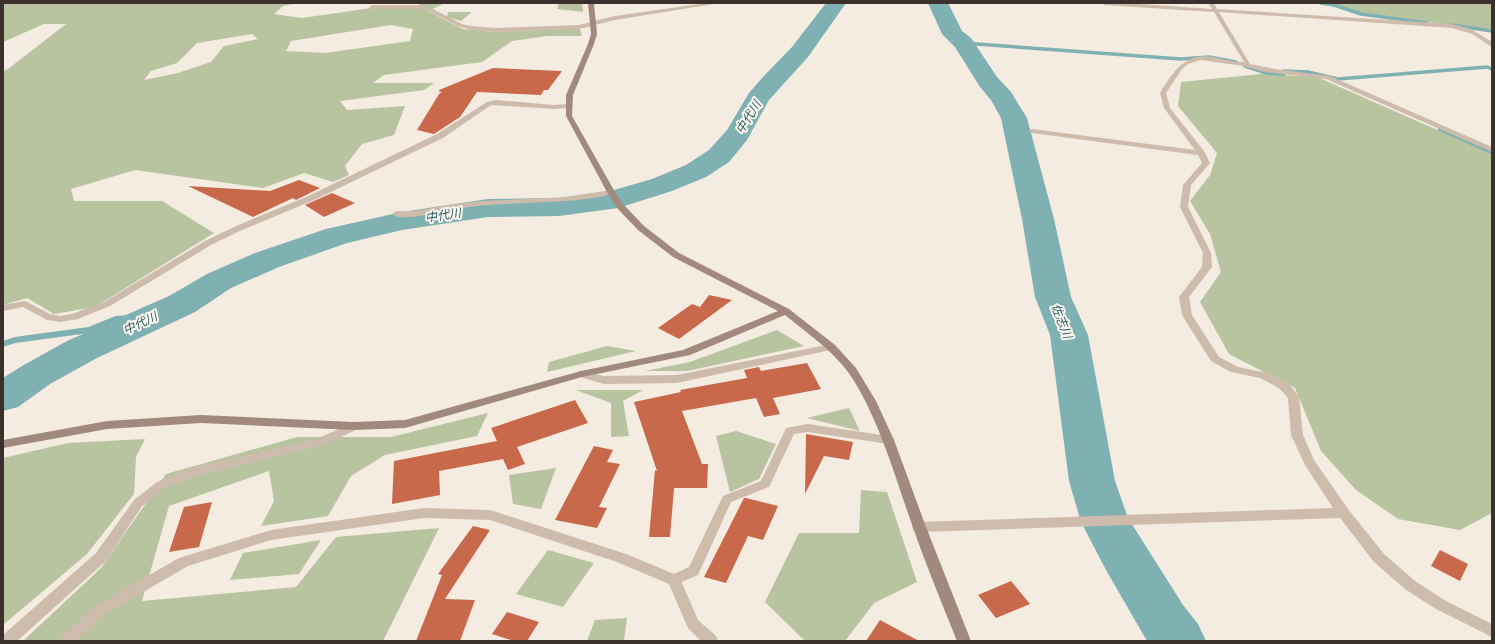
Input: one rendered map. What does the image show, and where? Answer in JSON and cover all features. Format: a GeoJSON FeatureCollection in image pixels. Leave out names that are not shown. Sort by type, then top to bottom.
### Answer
{"type":"FeatureCollection","features":[{"type":"Feature","properties":{"kind":"street"},"geometry":{"type":"LineString","coordinates":[[591,3],[591,11],[595,23],[594,33],[587,55],[572,88],[567,106],[569,116],[611,192],[620,206],[641,228],[676,255],[786,311],[831,347],[852,370],[870,401],[888,440],[919,527],[964,641]]}},
{"type":"Feature","properties":{"kind":"street"},"geometry":{"type":"LineString","coordinates":[[372,7],[417,7],[431,10],[460,25],[471,28],[533,29],[579,27],[615,18],[717,3]]}},
{"type":"Feature","properties":{"kind":"street"},"geometry":{"type":"LineString","coordinates":[[1104,3],[1213,7],[1452,26],[1474,31],[1492,45]]}},
{"type":"Feature","properties":{"kind":"street"},"geometry":{"type":"LineString","coordinates":[[1213,7],[1248,63],[1244,64]]}},
{"type":"Feature","properties":{"kind":"street"},"geometry":{"type":"LineString","coordinates":[[1492,150],[1328,77],[1309,73],[1259,70],[1244,64],[1206,58],[1188,61],[1178,68],[1163,93],[1167,108],[1201,153],[1206,164],[1187,185],[1184,207],[1207,253],[1207,267],[1184,297],[1187,315],[1215,359],[1235,370],[1263,375],[1283,385],[1294,397],[1297,435],[1309,462],[1343,513],[1380,558],[1410,585],[1441,605],[1492,631]]}},
{"type":"Feature","properties":{"kind":"street"},"geometry":{"type":"LineString","coordinates":[[3,308],[25,304],[47,317],[60,319],[74,317],[107,304],[208,243],[239,228],[309,199],[440,136],[489,104],[496,102],[567,106]]}},
{"type":"Feature","properties":{"kind":"street"},"geometry":{"type":"LineString","coordinates":[[1032,132],[1201,153]]}},
{"type":"Feature","properties":{"kind":"street"},"geometry":{"type":"LineString","coordinates":[[396,214],[414,214],[474,204],[568,200],[611,192]]}},
{"type":"Feature","properties":{"kind":"street"},"geometry":{"type":"LineString","coordinates":[[3,444],[107,425],[201,419],[354,426],[405,424],[581,374],[686,353],[786,311]]}},
{"type":"Feature","properties":{"kind":"street"},"geometry":{"type":"LineString","coordinates":[[581,374],[604,380],[677,379],[831,347]]}},
{"type":"Feature","properties":{"kind":"street"},"geometry":{"type":"LineString","coordinates":[[7,641],[101,557],[138,503],[161,485],[194,472],[320,442],[354,426]]}},
{"type":"Feature","properties":{"kind":"street"},"geometry":{"type":"LineString","coordinates":[[66,641],[102,609],[184,562],[271,535],[424,513],[490,515],[621,558],[674,580],[693,624],[711,641]]}},
{"type":"Feature","properties":{"kind":"street"},"geometry":{"type":"LineString","coordinates":[[919,527],[1343,513]]}},
{"type":"Feature","properties":{"kind":"lane"},"geometry":{"type":"LineString","coordinates":[[674,580],[694,571],[727,499],[765,484],[790,431],[808,428],[888,440]]}},
{"type":"Feature","properties":{"kind":"green space"},"geometry":{"type":"Polygon","coordinates":[[[3,3],[297,3],[283,6],[274,14],[302,18],[371,8],[416,9],[420,3],[445,3],[428,11],[463,29],[497,32],[580,29],[582,36],[547,36],[512,41],[482,62],[384,75],[373,83],[434,83],[424,90],[340,101],[347,110],[405,106],[394,135],[362,144],[345,166],[349,175],[333,182],[304,173],[263,188],[135,170],[71,189],[74,201],[162,201],[214,233],[95,307],[54,314],[27,298],[3,305],[3,71],[8,69],[66,24],[44,24],[3,42],[3,3]],[[391,25],[291,41],[286,51],[325,53],[410,41],[413,29],[391,25]],[[252,34],[197,43],[177,63],[151,71],[144,80],[178,73],[211,62],[224,46],[258,39],[252,34]]]}},
{"type":"Feature","properties":{"kind":"green space"},"geometry":{"type":"Polygon","coordinates":[[[559,3],[582,3],[583,12],[557,9],[559,3]]]}},
{"type":"Feature","properties":{"kind":"green space"},"geometry":{"type":"Polygon","coordinates":[[[1328,3],[1492,3],[1492,30],[1364,14],[1328,3]]]}},
{"type":"Feature","properties":{"kind":"green space"},"geometry":{"type":"Polygon","coordinates":[[[448,12],[472,12],[461,21],[447,17],[448,12]]]}},
{"type":"Feature","properties":{"kind":"green space"},"geometry":{"type":"Polygon","coordinates":[[[1261,74],[1317,77],[1492,154],[1492,513],[1460,530],[1398,519],[1356,490],[1321,451],[1295,388],[1229,354],[1200,302],[1221,272],[1210,234],[1190,201],[1210,175],[1217,153],[1178,106],[1181,82],[1261,74]]]}},
{"type":"Feature","properties":{"kind":"green space"},"geometry":{"type":"Polygon","coordinates":[[[777,330],[804,346],[687,371],[645,371],[690,362],[777,330]]]}},
{"type":"Feature","properties":{"kind":"green space"},"geometry":{"type":"Polygon","coordinates":[[[607,346],[636,351],[547,372],[549,362],[607,346]]]}},
{"type":"Feature","properties":{"kind":"green space"},"geometry":{"type":"Polygon","coordinates":[[[576,390],[643,390],[623,401],[629,436],[611,437],[611,403],[576,390]]]}},
{"type":"Feature","properties":{"kind":"green space"},"geometry":{"type":"Polygon","coordinates":[[[849,408],[860,431],[807,418],[849,408]]]}},
{"type":"Feature","properties":{"kind":"green space"},"geometry":{"type":"Polygon","coordinates":[[[488,413],[477,436],[385,455],[351,476],[328,516],[261,526],[274,501],[269,471],[169,506],[142,601],[296,587],[336,537],[439,528],[383,641],[23,641],[101,568],[166,474],[297,437],[391,437],[488,413]]]}},
{"type":"Feature","properties":{"kind":"green space"},"geometry":{"type":"Polygon","coordinates":[[[736,431],[776,444],[759,479],[730,492],[716,436],[736,431]]]}},
{"type":"Feature","properties":{"kind":"green space"},"geometry":{"type":"Polygon","coordinates":[[[145,439],[136,457],[134,494],[87,554],[3,625],[3,458],[68,443],[145,439]]]}},
{"type":"Feature","properties":{"kind":"green space"},"geometry":{"type":"Polygon","coordinates":[[[556,468],[541,509],[513,504],[509,475],[556,468]]]}},
{"type":"Feature","properties":{"kind":"green space"},"geometry":{"type":"Polygon","coordinates":[[[861,490],[887,492],[917,582],[874,603],[845,641],[805,641],[765,602],[799,533],[859,533],[861,490]]]}},
{"type":"Feature","properties":{"kind":"green space"},"geometry":{"type":"Polygon","coordinates":[[[321,540],[299,574],[230,580],[243,553],[321,540]]]}},
{"type":"Feature","properties":{"kind":"green space"},"geometry":{"type":"Polygon","coordinates":[[[548,550],[594,563],[563,607],[516,594],[548,550]]]}},
{"type":"Feature","properties":{"kind":"green space"},"geometry":{"type":"Polygon","coordinates":[[[627,618],[624,641],[587,641],[595,620],[627,618]]]}},
{"type":"Feature","properties":{"kind":"building"},"geometry":{"type":"Polygon","coordinates":[[[493,68],[562,71],[548,90],[544,90],[541,95],[477,92],[460,117],[434,134],[417,130],[439,94],[442,92],[438,91],[439,90],[493,68]]]}},
{"type":"Feature","properties":{"kind":"building"},"geometry":{"type":"Polygon","coordinates":[[[299,180],[320,188],[296,200],[293,198],[253,217],[188,186],[270,191],[299,180]]]}},
{"type":"Feature","properties":{"kind":"building"},"geometry":{"type":"Polygon","coordinates":[[[332,193],[355,203],[324,217],[305,205],[332,193]]]}},
{"type":"Feature","properties":{"kind":"building"},"geometry":{"type":"Polygon","coordinates":[[[709,295],[732,300],[679,339],[658,328],[692,304],[700,307],[709,295]]]}},
{"type":"Feature","properties":{"kind":"building"},"geometry":{"type":"Polygon","coordinates":[[[807,363],[821,389],[773,398],[780,414],[764,417],[756,398],[682,411],[702,464],[708,464],[707,488],[674,488],[670,537],[649,537],[655,470],[657,471],[634,402],[681,392],[680,390],[747,378],[744,370],[759,367],[761,371],[807,363]]]}},
{"type":"Feature","properties":{"kind":"building"},"geometry":{"type":"Polygon","coordinates":[[[575,400],[588,423],[517,447],[525,464],[508,470],[503,459],[439,471],[440,495],[392,504],[394,461],[497,441],[491,428],[575,400]]]}},
{"type":"Feature","properties":{"kind":"building"},"geometry":{"type":"Polygon","coordinates":[[[806,434],[853,442],[849,460],[824,456],[805,494],[806,434]]]}},
{"type":"Feature","properties":{"kind":"building"},"geometry":{"type":"Polygon","coordinates":[[[594,446],[613,450],[607,462],[620,464],[599,507],[607,508],[597,528],[555,520],[594,446]]]}},
{"type":"Feature","properties":{"kind":"building"},"geometry":{"type":"Polygon","coordinates":[[[744,498],[778,506],[763,540],[748,536],[726,583],[704,577],[744,498]]]}},
{"type":"Feature","properties":{"kind":"building"},"geometry":{"type":"Polygon","coordinates":[[[212,502],[199,547],[169,552],[184,507],[212,502]]]}},
{"type":"Feature","properties":{"kind":"building"},"geometry":{"type":"Polygon","coordinates":[[[473,526],[490,530],[445,599],[475,600],[460,641],[416,641],[442,575],[438,574],[473,526]]]}},
{"type":"Feature","properties":{"kind":"building"},"geometry":{"type":"Polygon","coordinates":[[[1440,550],[1468,564],[1460,581],[1431,566],[1440,550]]]}},
{"type":"Feature","properties":{"kind":"building"},"geometry":{"type":"Polygon","coordinates":[[[1011,581],[1030,604],[996,618],[978,595],[1011,581]]]}},
{"type":"Feature","properties":{"kind":"building"},"geometry":{"type":"Polygon","coordinates":[[[507,612],[539,622],[527,641],[514,641],[492,634],[507,612]]]}},
{"type":"Feature","properties":{"kind":"building"},"geometry":{"type":"Polygon","coordinates":[[[880,620],[919,641],[866,641],[880,620]]]}},
{"type":"Feature","properties":{"kind":"waterway","name":"中代川"},"geometry":{"type":"LineString","coordinates":[[3,397],[36,375],[81,350],[182,304],[219,281],[267,260],[337,236],[402,221],[488,208],[559,207],[618,199],[662,185],[696,171],[719,156],[738,134],[758,98],[770,83],[800,52],[836,3]]}},
{"type":"Feature","properties":{"kind":"waterway","name":"佐志川"},"geometry":{"type":"LineString","coordinates":[[938,3],[953,34],[963,43],[988,82],[1002,97],[1014,118],[1038,219],[1053,297],[1069,335],[1092,481],[1105,522],[1164,622],[1179,641]]}},
{"type":"Feature","properties":{"kind":"waterway"},"geometry":{"type":"LineString","coordinates":[[1321,3],[1334,5],[1361,14],[1427,23]]}},
{"type":"Feature","properties":{"kind":"waterway"},"geometry":{"type":"LineString","coordinates":[[1452,25],[1492,31]]}},
{"type":"Feature","properties":{"kind":"waterway"},"geometry":{"type":"LineString","coordinates":[[963,43],[1181,59],[1209,57],[1236,62]]}},
{"type":"Feature","properties":{"kind":"waterway"},"geometry":{"type":"LineString","coordinates":[[1245,66],[1266,73],[1284,74]]}},
{"type":"Feature","properties":{"kind":"waterway"},"geometry":{"type":"LineString","coordinates":[[1283,71],[1308,72],[1338,79],[1487,67],[1492,69]]}},
{"type":"Feature","properties":{"kind":"waterway"},"geometry":{"type":"LineString","coordinates":[[1440,129],[1492,152]]}},
{"type":"Feature","properties":{"kind":"waterway"},"geometry":{"type":"LineString","coordinates":[[3,344],[15,340],[89,330],[116,319],[156,316]]}}]}
